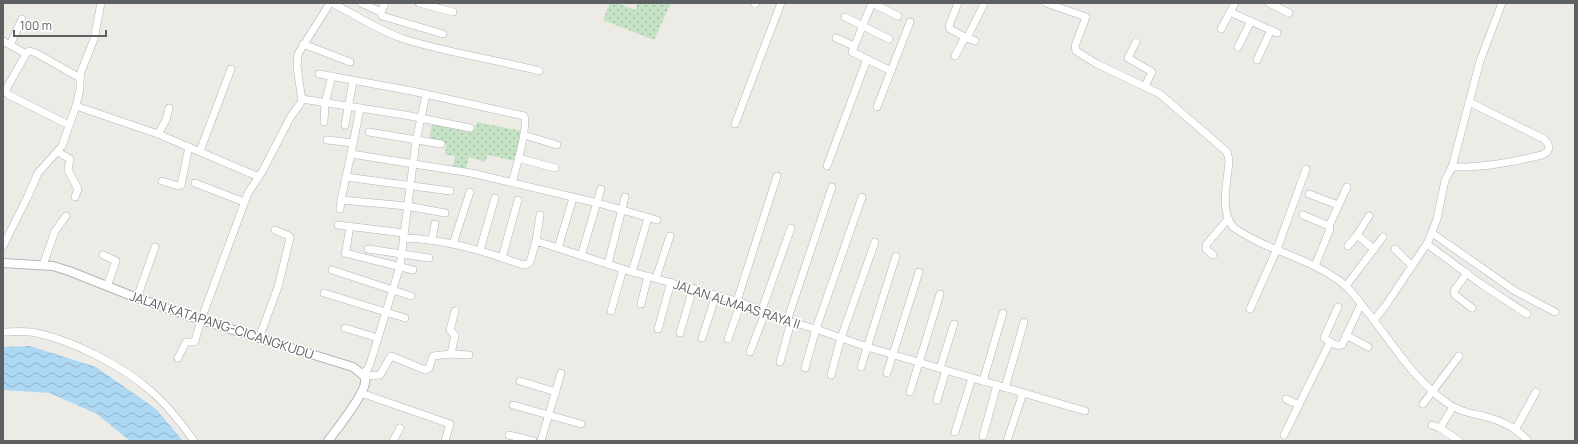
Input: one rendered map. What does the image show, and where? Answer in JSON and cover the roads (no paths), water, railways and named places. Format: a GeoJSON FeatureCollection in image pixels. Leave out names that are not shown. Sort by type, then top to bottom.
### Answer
{"type":"FeatureCollection","features":[{"type":"Feature","properties":{"kind":"street"},"geometry":{"type":"LineString","coordinates":[[3,246],[38,173],[62,146],[76,106],[80,89],[81,72],[94,39],[101,3]]}},
{"type":"Feature","properties":{"kind":"street"},"geometry":{"type":"LineString","coordinates":[[178,358],[186,342],[193,342],[195,340],[200,320],[220,270],[244,202],[253,184],[259,177],[280,135],[299,106],[302,98],[297,59],[303,44],[331,3],[392,35],[404,39],[539,71]]}},
{"type":"Feature","properties":{"kind":"street"},"geometry":{"type":"LineString","coordinates":[[361,3],[381,12],[382,16],[443,34]]}},
{"type":"Feature","properties":{"kind":"street"},"geometry":{"type":"LineString","coordinates":[[381,12],[386,3]]}},
{"type":"Feature","properties":{"kind":"street"},"geometry":{"type":"LineString","coordinates":[[419,3],[453,12]]}},
{"type":"Feature","properties":{"kind":"street"},"geometry":{"type":"LineString","coordinates":[[735,124],[781,3]]}},
{"type":"Feature","properties":{"kind":"street"},"geometry":{"type":"LineString","coordinates":[[891,71],[852,52],[872,3],[898,16]]}},
{"type":"Feature","properties":{"kind":"street"},"geometry":{"type":"LineString","coordinates":[[958,3],[949,26],[950,29],[975,41]]}},
{"type":"Feature","properties":{"kind":"street"},"geometry":{"type":"LineString","coordinates":[[1046,3],[1086,17],[1075,46],[1076,52],[1097,64],[1154,90],[1168,99],[1228,154],[1229,171],[1225,203],[1228,219],[1233,227],[1315,266],[1335,278],[1346,286],[1361,304],[1413,373],[1433,391],[1453,407],[1500,422],[1515,430],[1528,441]]}},
{"type":"Feature","properties":{"kind":"street"},"geometry":{"type":"LineString","coordinates":[[1221,29],[1234,3]]}},
{"type":"Feature","properties":{"kind":"street"},"geometry":{"type":"LineString","coordinates":[[1269,3],[1289,13]]}},
{"type":"Feature","properties":{"kind":"street"},"geometry":{"type":"LineString","coordinates":[[1374,320],[1418,258],[1432,233],[1445,180],[1452,167],[1480,61],[1502,3]]}},
{"type":"Feature","properties":{"kind":"street"},"geometry":{"type":"LineString","coordinates":[[956,56],[984,4]]}},
{"type":"Feature","properties":{"kind":"street"},"geometry":{"type":"LineString","coordinates":[[1230,12],[1274,31],[1257,60]]}},
{"type":"Feature","properties":{"kind":"street"},"geometry":{"type":"LineString","coordinates":[[845,18],[888,39]]}},
{"type":"Feature","properties":{"kind":"street"},"geometry":{"type":"LineString","coordinates":[[22,19],[6,43],[26,54]]}},
{"type":"Feature","properties":{"kind":"street"},"geometry":{"type":"LineString","coordinates":[[1238,47],[1251,21]]}},
{"type":"Feature","properties":{"kind":"street"},"geometry":{"type":"LineString","coordinates":[[877,107],[910,22]]}},
{"type":"Feature","properties":{"kind":"street"},"geometry":{"type":"LineString","coordinates":[[836,38],[854,46]]}},
{"type":"Feature","properties":{"kind":"street"},"geometry":{"type":"LineString","coordinates":[[1136,42],[1128,58],[1152,72],[1145,86]]}},
{"type":"Feature","properties":{"kind":"street"},"geometry":{"type":"LineString","coordinates":[[303,44],[350,62]]}},
{"type":"Feature","properties":{"kind":"street"},"geometry":{"type":"LineString","coordinates":[[70,125],[6,93],[5,91],[29,51],[36,53],[80,78]]}},
{"type":"Feature","properties":{"kind":"street"},"geometry":{"type":"LineString","coordinates":[[827,166],[867,59]]}},
{"type":"Feature","properties":{"kind":"street"},"geometry":{"type":"LineString","coordinates":[[200,151],[231,69]]}},
{"type":"Feature","properties":{"kind":"street"},"geometry":{"type":"LineString","coordinates":[[319,74],[412,91],[524,116],[526,120],[524,135],[512,183]]}},
{"type":"Feature","properties":{"kind":"street"},"geometry":{"type":"LineString","coordinates":[[324,122],[325,103],[332,76]]}},
{"type":"Feature","properties":{"kind":"street"},"geometry":{"type":"LineString","coordinates":[[345,125],[353,81]]}},
{"type":"Feature","properties":{"kind":"street"},"geometry":{"type":"LineString","coordinates":[[363,374],[368,370],[400,266],[416,141],[426,95]]}},
{"type":"Feature","properties":{"kind":"street"},"geometry":{"type":"LineString","coordinates":[[302,98],[470,128]]}},
{"type":"Feature","properties":{"kind":"street"},"geometry":{"type":"LineString","coordinates":[[1452,167],[1469,168],[1490,166],[1542,155],[1547,152],[1549,148],[1544,138],[1469,102]]}},
{"type":"Feature","properties":{"kind":"street"},"geometry":{"type":"LineString","coordinates":[[76,106],[158,134],[259,177]]}},
{"type":"Feature","properties":{"kind":"street"},"geometry":{"type":"LineString","coordinates":[[158,134],[166,120],[169,108]]}},
{"type":"Feature","properties":{"kind":"street"},"geometry":{"type":"LineString","coordinates":[[340,209],[360,108]]}},
{"type":"Feature","properties":{"kind":"street"},"geometry":{"type":"LineString","coordinates":[[369,132],[441,144]]}},
{"type":"Feature","properties":{"kind":"street"},"geometry":{"type":"LineString","coordinates":[[524,135],[557,145]]}},
{"type":"Feature","properties":{"kind":"street"},"geometry":{"type":"LineString","coordinates":[[327,140],[353,143]]}},
{"type":"Feature","properties":{"kind":"street"},"geometry":{"type":"LineString","coordinates":[[162,181],[178,186],[181,185],[189,147]]}},
{"type":"Feature","properties":{"kind":"street"},"geometry":{"type":"LineString","coordinates":[[58,152],[70,158],[68,170],[78,189],[76,197]]}},
{"type":"Feature","properties":{"kind":"street"},"geometry":{"type":"LineString","coordinates":[[351,154],[471,173],[598,203],[657,220]]}},
{"type":"Feature","properties":{"kind":"street"},"geometry":{"type":"LineString","coordinates":[[518,158],[555,168]]}},
{"type":"Feature","properties":{"kind":"street"},"geometry":{"type":"LineString","coordinates":[[1250,309],[1277,249],[1306,169]]}},
{"type":"Feature","properties":{"kind":"street"},"geometry":{"type":"LineString","coordinates":[[728,339],[777,176]]}},
{"type":"Feature","properties":{"kind":"street"},"geometry":{"type":"LineString","coordinates":[[346,177],[450,192]]}},
{"type":"Feature","properties":{"kind":"street"},"geometry":{"type":"LineString","coordinates":[[195,183],[244,202]]}},
{"type":"Feature","properties":{"kind":"street"},"geometry":{"type":"LineString","coordinates":[[780,362],[789,322],[832,187]]}},
{"type":"Feature","properties":{"kind":"street"},"geometry":{"type":"LineString","coordinates":[[1315,266],[1330,229],[1329,226],[1347,187]]}},
{"type":"Feature","properties":{"kind":"street"},"geometry":{"type":"LineString","coordinates":[[581,256],[601,189]]}},
{"type":"Feature","properties":{"kind":"street"},"geometry":{"type":"LineString","coordinates":[[454,244],[470,192]]}},
{"type":"Feature","properties":{"kind":"street"},"geometry":{"type":"LineString","coordinates":[[1309,194],[1338,205]]}},
{"type":"Feature","properties":{"kind":"street"},"geometry":{"type":"LineString","coordinates":[[608,264],[625,197]]}},
{"type":"Feature","properties":{"kind":"street"},"geometry":{"type":"LineString","coordinates":[[805,368],[816,329],[862,197]]}},
{"type":"Feature","properties":{"kind":"street"},"geometry":{"type":"LineString","coordinates":[[480,250],[495,198]]}},
{"type":"Feature","properties":{"kind":"street"},"geometry":{"type":"LineString","coordinates":[[558,248],[573,198]]}},
{"type":"Feature","properties":{"kind":"street"},"geometry":{"type":"LineString","coordinates":[[342,200],[407,206],[445,213]]}},
{"type":"Feature","properties":{"kind":"street"},"geometry":{"type":"LineString","coordinates":[[502,258],[518,200]]}},
{"type":"Feature","properties":{"kind":"street"},"geometry":{"type":"LineString","coordinates":[[338,225],[432,239],[480,250],[523,265],[530,262],[536,241],[540,215]]}},
{"type":"Feature","properties":{"kind":"street"},"geometry":{"type":"LineString","coordinates":[[1304,215],[1329,226]]}},
{"type":"Feature","properties":{"kind":"street"},"geometry":{"type":"LineString","coordinates":[[43,265],[55,231],[66,216]]}},
{"type":"Feature","properties":{"kind":"street"},"geometry":{"type":"LineString","coordinates":[[1348,246],[1369,216]]}},
{"type":"Feature","properties":{"kind":"street"},"geometry":{"type":"LineString","coordinates":[[632,272],[648,218]]}},
{"type":"Feature","properties":{"kind":"street"},"geometry":{"type":"LineString","coordinates":[[1213,255],[1206,249],[1206,245],[1228,219]]}},
{"type":"Feature","properties":{"kind":"street"},"geometry":{"type":"LineString","coordinates":[[432,239],[435,224]]}},
{"type":"Feature","properties":{"kind":"street"},"geometry":{"type":"LineString","coordinates":[[350,226],[345,252],[413,270]]}},
{"type":"Feature","properties":{"kind":"street"},"geometry":{"type":"LineString","coordinates":[[750,352],[791,228]]}},
{"type":"Feature","properties":{"kind":"street"},"geometry":{"type":"LineString","coordinates":[[259,338],[278,287],[290,238],[289,236],[275,230]]}},
{"type":"Feature","properties":{"kind":"street"},"geometry":{"type":"LineString","coordinates":[[1432,233],[1515,291],[1555,312]]}},
{"type":"Feature","properties":{"kind":"street"},"geometry":{"type":"LineString","coordinates":[[1357,235],[1374,249]]}},
{"type":"Feature","properties":{"kind":"street"},"geometry":{"type":"LineString","coordinates":[[656,278],[670,236]]}},
{"type":"Feature","properties":{"kind":"street"},"geometry":{"type":"LineString","coordinates":[[1346,286],[1383,237]]}},
{"type":"Feature","properties":{"kind":"street","name":"JALAN ALMAAS RAYA II"},"geometry":{"type":"LineString","coordinates":[[536,241],[632,272],[739,302],[789,322],[816,329],[867,347],[1085,411]]}},
{"type":"Feature","properties":{"kind":"street"},"geometry":{"type":"LineString","coordinates":[[831,374],[875,242]]}},
{"type":"Feature","properties":{"kind":"street"},"geometry":{"type":"LineString","coordinates":[[1427,244],[1527,314]]}},
{"type":"Feature","properties":{"kind":"street"},"geometry":{"type":"LineString","coordinates":[[137,298],[155,247]]}},
{"type":"Feature","properties":{"kind":"street"},"geometry":{"type":"LineString","coordinates":[[368,249],[429,258]]}},
{"type":"Feature","properties":{"kind":"street"},"geometry":{"type":"LineString","coordinates":[[1395,249],[1412,265]]}},
{"type":"Feature","properties":{"kind":"street"},"geometry":{"type":"LineString","coordinates":[[104,255],[116,261],[107,286]]}},
{"type":"Feature","properties":{"kind":"street"},"geometry":{"type":"LineString","coordinates":[[861,366],[896,256]]}},
{"type":"Feature","properties":{"kind":"street","name":"JALAN KATAPANG-CICANGKUDU"},"geometry":{"type":"LineString","coordinates":[[3,263],[43,265],[69,271],[137,298],[200,320],[353,367],[363,374]]}},
{"type":"Feature","properties":{"kind":"street"},"geometry":{"type":"LineString","coordinates":[[611,311],[623,269]]}},
{"type":"Feature","properties":{"kind":"street"},"geometry":{"type":"LineString","coordinates":[[332,270],[411,296]]}},
{"type":"Feature","properties":{"kind":"street"},"geometry":{"type":"LineString","coordinates":[[887,373],[919,272]]}},
{"type":"Feature","properties":{"kind":"street"},"geometry":{"type":"LineString","coordinates":[[1467,273],[1454,291],[1455,295],[1472,308]]}},
{"type":"Feature","properties":{"kind":"street"},"geometry":{"type":"LineString","coordinates":[[640,304],[648,276]]}},
{"type":"Feature","properties":{"kind":"street"},"geometry":{"type":"LineString","coordinates":[[658,329],[671,282]]}},
{"type":"Feature","properties":{"kind":"street"},"geometry":{"type":"LineString","coordinates":[[680,333],[693,288]]}},
{"type":"Feature","properties":{"kind":"street"},"geometry":{"type":"LineString","coordinates":[[324,293],[405,318]]}},
{"type":"Feature","properties":{"kind":"street"},"geometry":{"type":"LineString","coordinates":[[910,392],[940,294]]}},
{"type":"Feature","properties":{"kind":"street"},"geometry":{"type":"LineString","coordinates":[[702,338],[716,295]]}},
{"type":"Feature","properties":{"kind":"street"},"geometry":{"type":"LineString","coordinates":[[1338,307],[1324,338],[1335,345],[1342,345],[1361,304]]}},
{"type":"Feature","properties":{"kind":"street"},"geometry":{"type":"LineString","coordinates":[[451,354],[455,335],[450,330],[455,311]]}},
{"type":"Feature","properties":{"kind":"street"},"geometry":{"type":"LineString","coordinates":[[983,381],[1003,313]]}},
{"type":"Feature","properties":{"kind":"street"},"geometry":{"type":"LineString","coordinates":[[1005,388],[1024,322]]}},
{"type":"Feature","properties":{"kind":"street"},"geometry":{"type":"LineString","coordinates":[[937,400],[954,324]]}},
{"type":"Feature","properties":{"kind":"street"},"geometry":{"type":"LineString","coordinates":[[345,328],[378,338]]}},
{"type":"Feature","properties":{"kind":"street"},"geometry":{"type":"LineString","coordinates":[[3,332],[30,332],[58,339],[87,351],[117,368],[153,392],[194,441]]}},
{"type":"Feature","properties":{"kind":"street"},"geometry":{"type":"LineString","coordinates":[[1346,335],[1368,347]]}},
{"type":"Feature","properties":{"kind":"street"},"geometry":{"type":"LineString","coordinates":[[1284,435],[1330,342]]}},
{"type":"Feature","properties":{"kind":"street"},"geometry":{"type":"LineString","coordinates":[[363,374],[380,375],[391,356],[427,370],[433,356],[451,354],[469,355]]}},
{"type":"Feature","properties":{"kind":"street"},"geometry":{"type":"LineString","coordinates":[[1423,404],[1459,356]]}},
{"type":"Feature","properties":{"kind":"street"},"geometry":{"type":"LineString","coordinates":[[541,441],[561,373]]}},
{"type":"Feature","properties":{"kind":"street"},"geometry":{"type":"LineString","coordinates":[[328,441],[361,393],[366,382],[363,374]]}},
{"type":"Feature","properties":{"kind":"street"},"geometry":{"type":"LineString","coordinates":[[954,432],[972,378]]}},
{"type":"Feature","properties":{"kind":"street"},"geometry":{"type":"LineString","coordinates":[[520,381],[556,392]]}},
{"type":"Feature","properties":{"kind":"street"},"geometry":{"type":"LineString","coordinates":[[982,436],[997,385]]}},
{"type":"Feature","properties":{"kind":"street"},"geometry":{"type":"LineString","coordinates":[[1515,430],[1536,392]]}},
{"type":"Feature","properties":{"kind":"street"},"geometry":{"type":"LineString","coordinates":[[361,393],[450,424],[445,441]]}},
{"type":"Feature","properties":{"kind":"street"},"geometry":{"type":"LineString","coordinates":[[1007,441],[1023,393]]}},
{"type":"Feature","properties":{"kind":"street"},"geometry":{"type":"LineString","coordinates":[[1286,399],[1299,405]]}},
{"type":"Feature","properties":{"kind":"street"},"geometry":{"type":"LineString","coordinates":[[513,405],[582,424]]}},
{"type":"Feature","properties":{"kind":"street"},"geometry":{"type":"LineString","coordinates":[[1440,428],[1453,407]]}},
{"type":"Feature","properties":{"kind":"street"},"geometry":{"type":"LineString","coordinates":[[1432,425],[1440,428],[1459,441]]}},
{"type":"Feature","properties":{"kind":"street"},"geometry":{"type":"LineString","coordinates":[[393,441],[400,428]]}},
{"type":"Feature","properties":{"kind":"street"},"geometry":{"type":"LineString","coordinates":[[508,435],[533,441]]}},
{"type":"Feature","properties":{"kind":"water"},"geometry":{"type":"Polygon","coordinates":[[[30,346],[96,367],[156,409],[183,441],[130,441],[97,414],[50,393],[3,390],[3,347],[30,346]]]}}]}
